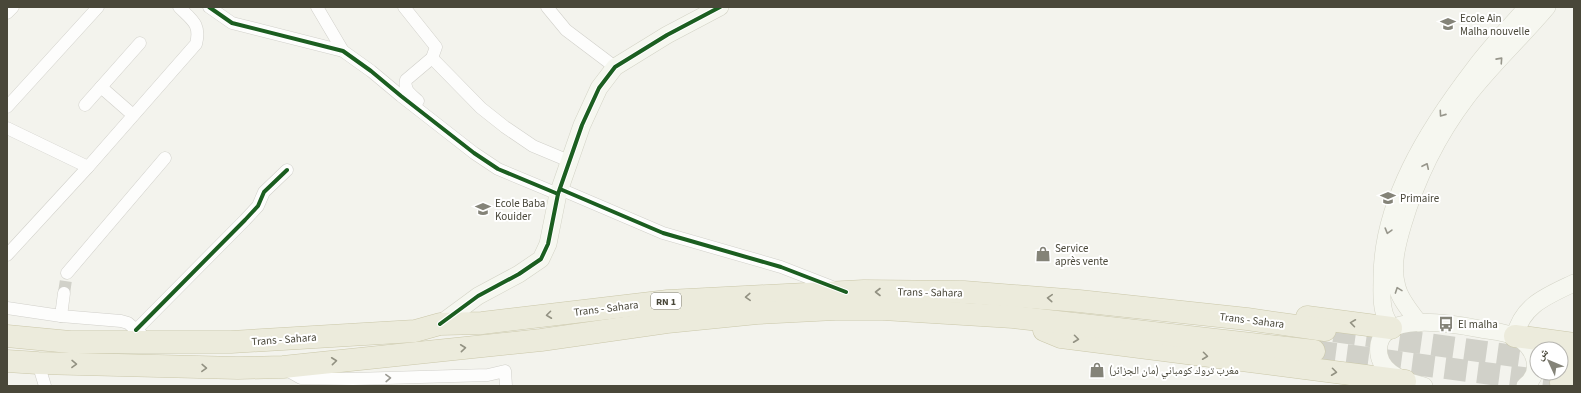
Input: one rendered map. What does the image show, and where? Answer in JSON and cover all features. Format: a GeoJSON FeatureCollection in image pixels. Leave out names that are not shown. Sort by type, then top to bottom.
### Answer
{"type":"FeatureCollection","features":[{"type":"Feature","properties":{"kind":"highway","name":"Trans - Sahara"},"geometry":{"type":"LineString","coordinates":[[7,336],[70,342],[143,336],[254,341],[415,331],[440,324],[482,323],[668,301],[846,292],[964,292],[1079,300],[1247,319],[1325,330]]}},
{"type":"Feature","properties":{"kind":"highway"},"geometry":{"type":"LineString","coordinates":[[1079,300],[1112,294],[1130,293],[1391,328]]}},
{"type":"Feature","properties":{"kind":"highway","name":"Trans - Sahara"},"geometry":{"type":"LineString","coordinates":[[7,361],[238,368],[282,367],[541,340],[668,322],[757,313],[883,309],[1013,317],[1314,351]]}},
{"type":"Feature","properties":{"kind":"highway"},"geometry":{"type":"LineString","coordinates":[[1013,317],[1061,338],[1414,383]]}},
{"type":"Feature","properties":{"kind":"highway"},"geometry":{"type":"LineString","coordinates":[[1515,336],[1574,344]]}},
{"type":"Feature","properties":{"kind":"main road"},"geometry":{"type":"LineString","coordinates":[[440,324],[478,296],[519,274],[541,259],[548,244],[559,192],[582,125],[599,88],[615,67],[667,35],[720,7]]}},
{"type":"Feature","properties":{"kind":"main road"},"geometry":{"type":"LineString","coordinates":[[1391,328],[1384,312],[1382,270],[1384,242],[1394,207],[1406,179],[1436,122],[1452,98],[1475,68],[1528,7]]}},
{"type":"Feature","properties":{"kind":"main road"},"geometry":{"type":"LineString","coordinates":[[1419,323],[1401,298],[1395,278],[1395,258],[1400,234],[1416,186],[1432,153],[1466,97],[1546,7]]}},
{"type":"Feature","properties":{"kind":"main road"},"geometry":{"type":"LineString","coordinates":[[1515,336],[1518,324],[1536,303],[1574,283]]}},
{"type":"Feature","properties":{"kind":"main road"},"geometry":{"type":"LineString","coordinates":[[1414,383],[1389,372],[1380,357],[1379,345],[1383,335],[1391,328],[1419,323],[1469,327],[1515,336],[1525,343],[1534,354],[1536,367],[1534,376],[1525,386]]}},
{"type":"Feature","properties":{"kind":"street"},"geometry":{"type":"LineString","coordinates":[[7,13],[13,7]]}},
{"type":"Feature","properties":{"kind":"street"},"geometry":{"type":"LineString","coordinates":[[7,107],[98,7]]}},
{"type":"Feature","properties":{"kind":"street"},"geometry":{"type":"LineString","coordinates":[[7,255],[88,167],[196,44],[199,32],[195,23],[179,7]]}},
{"type":"Feature","properties":{"kind":"street"},"geometry":{"type":"LineString","coordinates":[[209,7],[232,23],[343,51],[371,71],[462,144],[498,169],[663,233],[781,267],[846,292]]}},
{"type":"Feature","properties":{"kind":"street"},"geometry":{"type":"LineString","coordinates":[[317,7],[343,51]]}},
{"type":"Feature","properties":{"kind":"street"},"geometry":{"type":"LineString","coordinates":[[404,7],[436,47],[432,58],[406,80],[404,86],[462,144]]}},
{"type":"Feature","properties":{"kind":"street"},"geometry":{"type":"LineString","coordinates":[[547,7],[566,30],[615,67]]}},
{"type":"Feature","properties":{"kind":"street"},"geometry":{"type":"LineString","coordinates":[[85,105],[140,43]]}},
{"type":"Feature","properties":{"kind":"street"},"geometry":{"type":"LineString","coordinates":[[432,58],[481,108],[505,127],[533,146],[569,161]]}},
{"type":"Feature","properties":{"kind":"street"},"geometry":{"type":"LineString","coordinates":[[101,87],[133,114]]}},
{"type":"Feature","properties":{"kind":"street"},"geometry":{"type":"LineString","coordinates":[[7,128],[88,167]]}},
{"type":"Feature","properties":{"kind":"street"},"geometry":{"type":"LineString","coordinates":[[67,273],[165,158]]}},
{"type":"Feature","properties":{"kind":"street"},"geometry":{"type":"LineString","coordinates":[[7,308],[61,316],[121,321],[128,323],[143,336],[258,206],[264,192],[287,170]]}},
{"type":"Feature","properties":{"kind":"street"},"geometry":{"type":"LineString","coordinates":[[61,316],[64,293]]}},
{"type":"Feature","properties":{"kind":"street"},"geometry":{"type":"LineString","coordinates":[[38,363],[44,386]]}},
{"type":"Feature","properties":{"kind":"street"},"geometry":{"type":"LineString","coordinates":[[282,367],[298,382],[353,380],[489,380],[505,371],[506,386]]}},
{"type":"Feature","properties":{"kind":"tunnel"},"geometry":{"type":"LineString","coordinates":[[64,293],[67,273]]}},
{"type":"Feature","properties":{"kind":"tunnel"},"geometry":{"type":"LineString","coordinates":[[1334,331],[1529,358]]}},
{"type":"Feature","properties":{"kind":"tunnel"},"geometry":{"type":"LineString","coordinates":[[1314,351],[1561,383]]}},
{"type":"Feature","properties":{"kind":"cycle path"},"geometry":{"type":"LineString","coordinates":[[209,7],[232,23],[343,51],[371,71],[474,153],[498,169],[558,194]]}},
{"type":"Feature","properties":{"kind":"cycle path"},"geometry":{"type":"LineString","coordinates":[[440,324],[478,296],[519,274],[541,259],[548,244],[558,194],[582,125],[599,88],[615,67],[667,35],[720,7]]}},
{"type":"Feature","properties":{"kind":"cycle path"},"geometry":{"type":"LineString","coordinates":[[136,330],[245,220],[258,206],[264,192],[287,170]]}},
{"type":"Feature","properties":{"kind":"cycle path"},"geometry":{"type":"LineString","coordinates":[[560,189],[663,233],[781,267],[846,292]]}},
{"type":"Feature","properties":{"kind":"place","name":"Ecole Ain Malha nouvelle"},"geometry":{"type":"Point","coordinates":[1448,24]}},
{"type":"Feature","properties":{"kind":"place","name":"Primaire"},"geometry":{"type":"Point","coordinates":[1388,198]}},
{"type":"Feature","properties":{"kind":"place","name":"Ecole Baba Kouider"},"geometry":{"type":"Point","coordinates":[483,209]}},
{"type":"Feature","properties":{"kind":"place","name":"Service après vente"},"geometry":{"type":"Point","coordinates":[1043,254]}},
{"type":"Feature","properties":{"kind":"place","name":"El malha"},"geometry":{"type":"Point","coordinates":[1446,324]}},
{"type":"Feature","properties":{"kind":"place","name":"مغرب تروك كومباني (مان الجزائر)"},"geometry":{"type":"Point","coordinates":[1097,370]}}]}
